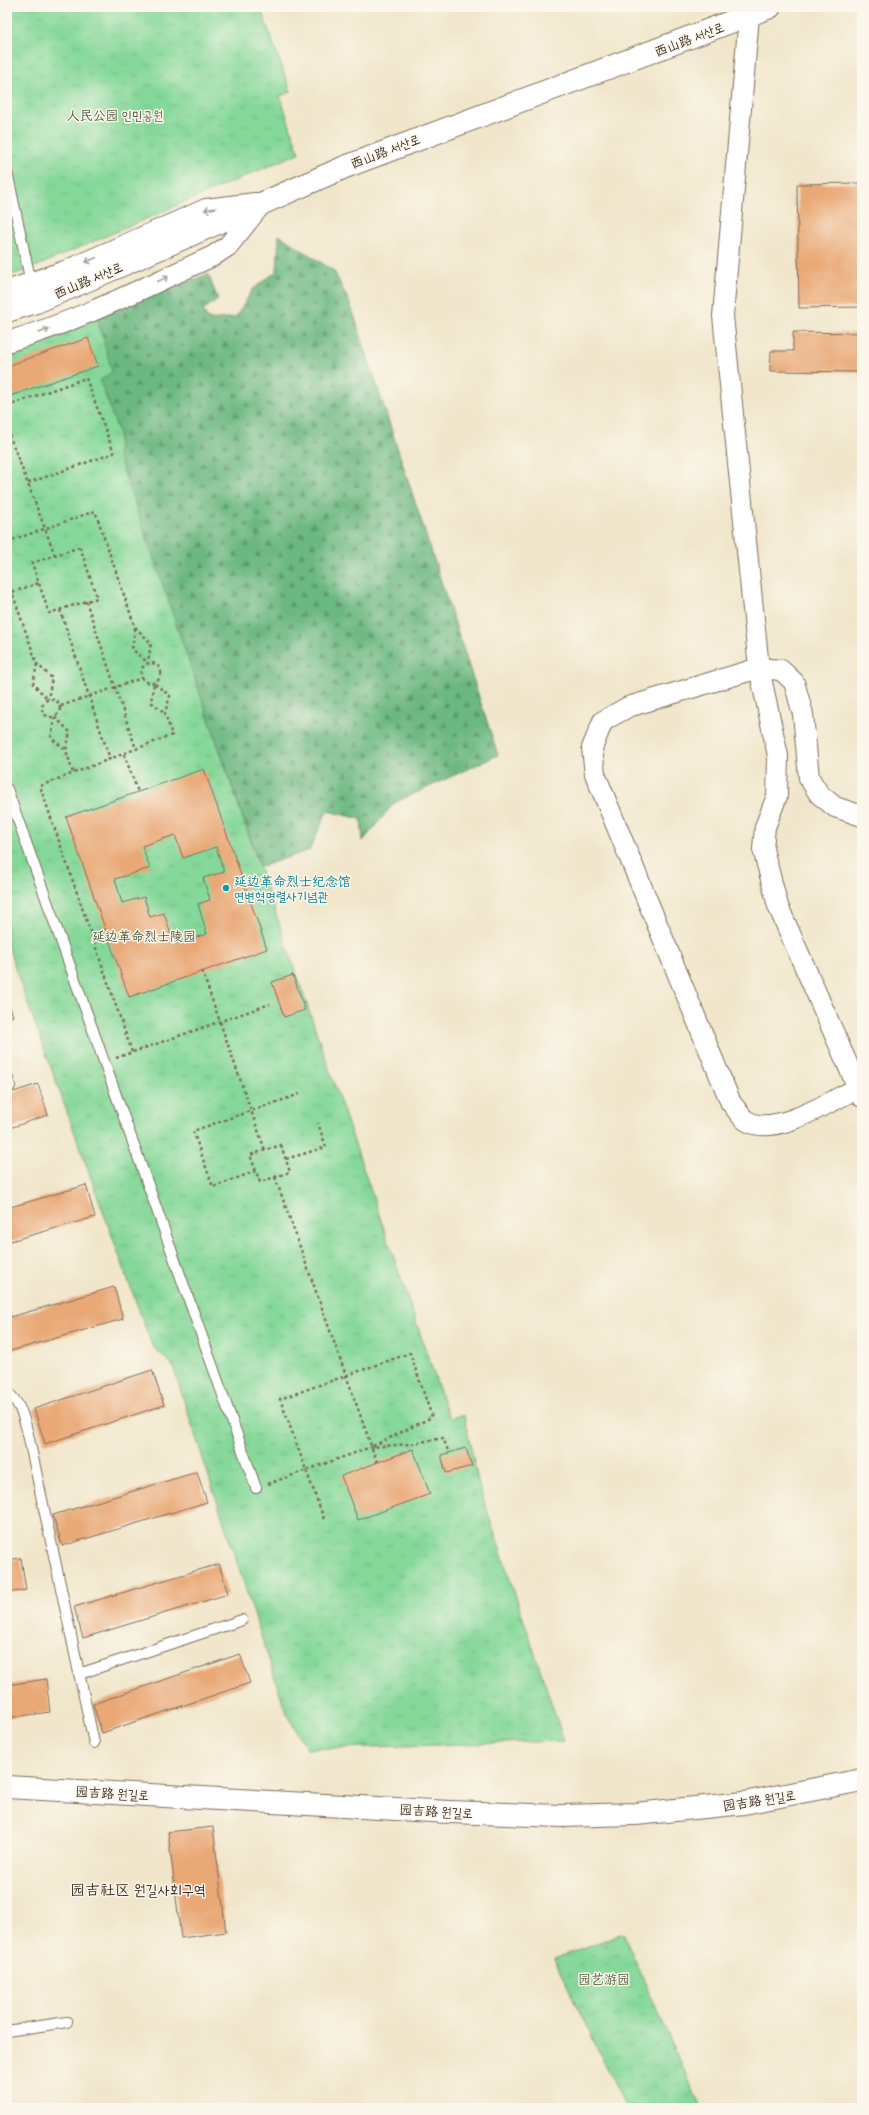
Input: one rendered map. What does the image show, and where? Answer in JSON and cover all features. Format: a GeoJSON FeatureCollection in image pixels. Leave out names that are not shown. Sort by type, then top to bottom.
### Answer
{"type":"FeatureCollection","features":[{"type":"Feature","properties":{"kind":"street","name":"西山路 서산로"},"geometry":{"type":"LineString","coordinates":[[7,311],[36,302],[81,284],[263,202],[345,167],[749,12],[770,7]]}},
{"type":"Feature","properties":{"kind":"street"},"geometry":{"type":"LineString","coordinates":[[749,12],[723,316],[759,668],[778,756],[777,796],[765,827],[763,849],[778,906],[860,1092],[786,1123],[765,1126],[747,1121],[731,1103],[595,774],[592,748],[603,722],[628,707],[759,668],[781,670],[794,682],[804,714],[809,778],[819,794],[835,807],[862,816]]}},
{"type":"Feature","properties":{"kind":"street"},"geometry":{"type":"LineString","coordinates":[[7,291],[65,271],[206,209],[263,202]]}},
{"type":"Feature","properties":{"kind":"street"},"geometry":{"type":"LineString","coordinates":[[7,342],[35,334],[91,313],[213,256],[228,246],[263,202]]}},
{"type":"Feature","properties":{"kind":"street","name":"园吉路 원길로"},"geometry":{"type":"LineString","coordinates":[[7,1787],[442,1812],[561,1816],[636,1814],[744,1804],[862,1780]]}},
{"type":"Feature","properties":{"kind":"lane"},"geometry":{"type":"LineString","coordinates":[[7,172],[31,283]]}},
{"type":"Feature","properties":{"kind":"lane"},"geometry":{"type":"LineString","coordinates":[[7,789],[256,1488]]}},
{"type":"Feature","properties":{"kind":"lane"},"geometry":{"type":"LineString","coordinates":[[7,1077],[10,1086],[7,1086]]}},
{"type":"Feature","properties":{"kind":"lane"},"geometry":{"type":"LineString","coordinates":[[7,1392],[14,1397],[22,1412],[28,1434],[94,1743]]}},
{"type":"Feature","properties":{"kind":"lane"},"geometry":{"type":"LineString","coordinates":[[79,1674],[242,1620]]}},
{"type":"Feature","properties":{"kind":"lane"},"geometry":{"type":"LineString","coordinates":[[7,2031],[67,2022]]}},
{"type":"Feature","properties":{"kind":"path"},"geometry":{"type":"LineString","coordinates":[[7,406],[86,378],[114,453],[28,483]]}},
{"type":"Feature","properties":{"kind":"path"},"geometry":{"type":"LineString","coordinates":[[7,429],[55,555]]}},
{"type":"Feature","properties":{"kind":"path"},"geometry":{"type":"LineString","coordinates":[[7,542],[95,511],[135,627],[151,643],[148,663]]}},
{"type":"Feature","properties":{"kind":"path"},"geometry":{"type":"LineString","coordinates":[[80,547],[97,598],[49,613],[32,563],[55,555],[80,547]]}},
{"type":"Feature","properties":{"kind":"path"},"geometry":{"type":"LineString","coordinates":[[7,578],[37,664],[52,678],[48,699],[42,705],[42,711],[49,717],[55,716],[60,712],[61,706],[57,701],[48,699],[33,684],[37,664]]}},
{"type":"Feature","properties":{"kind":"path"},"geometry":{"type":"LineString","coordinates":[[7,594],[39,583]]}},
{"type":"Feature","properties":{"kind":"path"},"geometry":{"type":"LineString","coordinates":[[86,601],[136,749]]}},
{"type":"Feature","properties":{"kind":"path"},"geometry":{"type":"LineString","coordinates":[[60,610],[110,759]]}},
{"type":"Feature","properties":{"kind":"path"},"geometry":{"type":"LineString","coordinates":[[135,627],[132,649],[148,663]]}},
{"type":"Feature","properties":{"kind":"path"},"geometry":{"type":"LineString","coordinates":[[142,678],[142,668],[148,663],[154,663],[161,669],[161,676],[154,683],[151,702],[165,713]]}},
{"type":"Feature","properties":{"kind":"path"},"geometry":{"type":"LineString","coordinates":[[61,706],[142,678]]}},
{"type":"Feature","properties":{"kind":"path"},"geometry":{"type":"LineString","coordinates":[[132,1052],[40,786],[172,735],[165,713],[170,696],[154,683],[147,682],[142,678]]}},
{"type":"Feature","properties":{"kind":"path"},"geometry":{"type":"LineString","coordinates":[[55,716],[51,738],[66,750]]}},
{"type":"Feature","properties":{"kind":"path"},"geometry":{"type":"LineString","coordinates":[[55,716],[70,732],[66,750],[73,773]]}},
{"type":"Feature","properties":{"kind":"path"},"geometry":{"type":"LineString","coordinates":[[124,754],[138,792]]}},
{"type":"Feature","properties":{"kind":"path"},"geometry":{"type":"LineString","coordinates":[[202,971],[265,1150]]}},
{"type":"Feature","properties":{"kind":"path"},"geometry":{"type":"LineString","coordinates":[[104,1062],[270,1004]]}},
{"type":"Feature","properties":{"kind":"path"},"geometry":{"type":"LineString","coordinates":[[256,1171],[212,1187],[193,1131],[300,1094]]}},
{"type":"Feature","properties":{"kind":"path"},"geometry":{"type":"LineString","coordinates":[[286,1159],[326,1147],[318,1123]]}},
{"type":"Feature","properties":{"kind":"path"},"geometry":{"type":"LineString","coordinates":[[281,1145],[286,1159],[290,1172],[260,1182],[250,1155],[281,1145]]}},
{"type":"Feature","properties":{"kind":"path"},"geometry":{"type":"LineString","coordinates":[[275,1177],[377,1462]]}},
{"type":"Feature","properties":{"kind":"path"},"geometry":{"type":"LineString","coordinates":[[256,1488],[306,1470],[371,1446],[432,1417],[410,1353],[280,1399],[306,1470],[324,1519]]}},
{"type":"Feature","properties":{"kind":"path"},"geometry":{"type":"LineString","coordinates":[[371,1446],[410,1444],[443,1438],[449,1453]]}},
{"type":"Feature","properties":{"kind":"green space","name":"人民公园 인민공원"},"geometry":{"type":"Polygon","coordinates":[[[7,7],[260,7],[291,92],[280,96],[299,153],[25,271],[7,276],[7,7]]]}},
{"type":"Feature","properties":{"kind":"green space"},"geometry":{"type":"Polygon","coordinates":[[[279,235],[334,271],[351,306],[498,755],[394,803],[363,841],[361,819],[327,811],[310,850],[260,867],[118,455],[119,434],[100,380],[97,317],[208,274],[218,299],[203,310],[209,320],[236,317],[253,289],[277,271],[279,235]]]}},
{"type":"Feature","properties":{"kind":"green space","name":"延边革命烈士陵园"},"geometry":{"type":"Polygon","coordinates":[[[97,317],[112,372],[100,380],[119,434],[118,455],[449,1418],[464,1415],[479,1486],[564,1741],[307,1749],[287,1715],[172,1364],[152,1346],[17,974],[7,942],[7,346],[97,317]]]}},
{"type":"Feature","properties":{"kind":"green space","name":"园艺游园"},"geometry":{"type":"Polygon","coordinates":[[[623,1933],[701,2108],[626,2108],[554,1959],[623,1933]]]}},
{"type":"Feature","properties":{"kind":"building"},"geometry":{"type":"Polygon","coordinates":[[[862,183],[862,307],[799,308],[797,184],[862,183]]]}},
{"type":"Feature","properties":{"kind":"building"},"geometry":{"type":"Polygon","coordinates":[[[793,332],[862,333],[862,372],[770,371],[771,351],[793,351],[793,332]]]}},
{"type":"Feature","properties":{"kind":"building"},"geometry":{"type":"Polygon","coordinates":[[[88,338],[98,366],[7,397],[7,366],[88,338]]]}},
{"type":"Feature","properties":{"kind":"building","name":"延边革命烈士纪念馆 연변혁명렬사기념관"},"geometry":{"type":"Polygon","coordinates":[[[204,769],[267,949],[129,997],[66,817],[204,769]],[[175,835],[142,846],[150,868],[115,879],[122,903],[144,897],[150,917],[164,913],[174,944],[207,934],[198,904],[210,900],[203,878],[224,872],[216,847],[183,858],[175,835]]]}},
{"type":"Feature","properties":{"kind":"building"},"geometry":{"type":"Polygon","coordinates":[[[293,975],[305,1010],[284,1017],[272,982],[293,975]]]}},
{"type":"Feature","properties":{"kind":"building"},"geometry":{"type":"Polygon","coordinates":[[[7,999],[13,1016],[7,1018],[7,999]]]}},
{"type":"Feature","properties":{"kind":"building"},"geometry":{"type":"Polygon","coordinates":[[[38,1084],[48,1115],[7,1129],[7,1094],[38,1084]]]}},
{"type":"Feature","properties":{"kind":"building"},"geometry":{"type":"Polygon","coordinates":[[[86,1185],[95,1217],[7,1242],[7,1208],[86,1185]]]}},
{"type":"Feature","properties":{"kind":"building"},"geometry":{"type":"Polygon","coordinates":[[[114,1287],[123,1319],[7,1352],[7,1318],[114,1287]]]}},
{"type":"Feature","properties":{"kind":"building"},"geometry":{"type":"Polygon","coordinates":[[[152,1370],[164,1405],[45,1444],[34,1409],[152,1370]]]}},
{"type":"Feature","properties":{"kind":"building"},"geometry":{"type":"Polygon","coordinates":[[[466,1448],[472,1466],[446,1473],[441,1455],[466,1448]]]}},
{"type":"Feature","properties":{"kind":"building"},"geometry":{"type":"Polygon","coordinates":[[[413,1449],[430,1494],[358,1520],[341,1476],[413,1449]]]}},
{"type":"Feature","properties":{"kind":"building"},"geometry":{"type":"Polygon","coordinates":[[[197,1472],[207,1502],[62,1546],[53,1515],[197,1472]]]}},
{"type":"Feature","properties":{"kind":"building"},"geometry":{"type":"Polygon","coordinates":[[[21,1558],[26,1590],[7,1593],[7,1560],[21,1558]]]}},
{"type":"Feature","properties":{"kind":"building"},"geometry":{"type":"Polygon","coordinates":[[[219,1564],[228,1594],[83,1638],[74,1607],[219,1564]]]}},
{"type":"Feature","properties":{"kind":"building"},"geometry":{"type":"Polygon","coordinates":[[[240,1654],[250,1683],[102,1733],[93,1704],[240,1654]]]}},
{"type":"Feature","properties":{"kind":"building"},"geometry":{"type":"Polygon","coordinates":[[[46,1679],[50,1712],[7,1718],[7,1685],[46,1679]]]}},
{"type":"Feature","properties":{"kind":"building"},"geometry":{"type":"Polygon","coordinates":[[[213,1827],[226,1932],[181,1938],[168,1832],[213,1827]]]}},
{"type":"Feature","properties":{"kind":"place","name":"延边革命烈士纪念馆 연변혁명렬사기념관"},"geometry":{"type":"Point","coordinates":[226,888]}},
{"type":"Feature","properties":{"kind":"district","name":"园吉社区 원길사회구역"},"geometry":{"type":"Point","coordinates":[138,1890]}}]}
